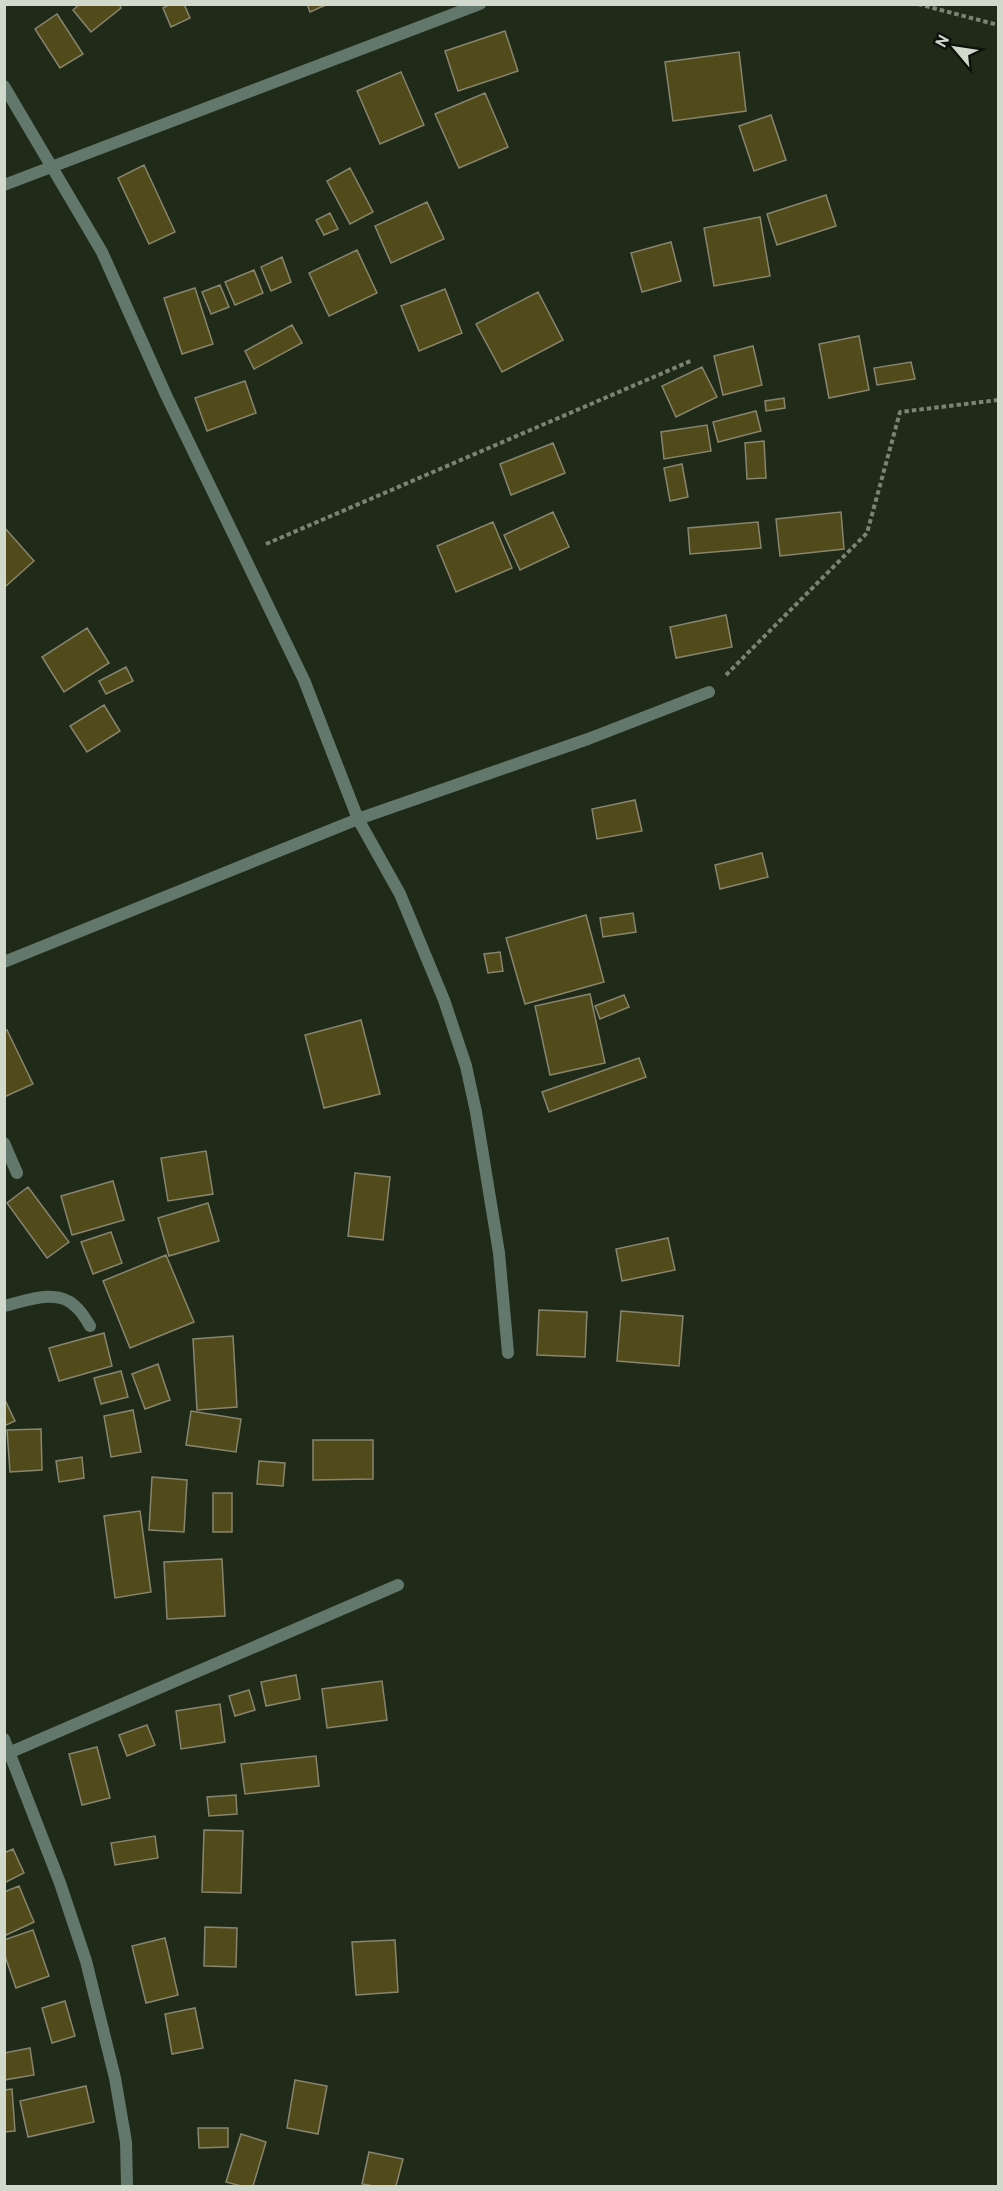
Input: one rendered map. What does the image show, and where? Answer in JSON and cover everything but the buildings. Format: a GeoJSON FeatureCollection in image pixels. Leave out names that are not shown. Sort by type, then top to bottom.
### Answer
{"type":"FeatureCollection","features":[{"type":"Feature","properties":{"kind":"street"},"geometry":{"type":"LineString","coordinates":[[4,185],[480,4]]}},
{"type":"Feature","properties":{"kind":"street"},"geometry":{"type":"LineString","coordinates":[[4,86],[102,252],[166,394],[304,680],[358,819],[400,894],[444,1000],[466,1066],[478,1123],[500,1253],[508,1353]]}},
{"type":"Feature","properties":{"kind":"street"},"geometry":{"type":"LineString","coordinates":[[4,962],[358,819],[588,739],[709,692]]}},
{"type":"Feature","properties":{"kind":"street"},"geometry":{"type":"LineString","coordinates":[[4,1143],[17,1173]]}},
{"type":"Feature","properties":{"kind":"street"},"geometry":{"type":"LineString","coordinates":[[4,1306],[48,1296],[61,1298],[75,1305],[90,1326]]}},
{"type":"Feature","properties":{"kind":"street"},"geometry":{"type":"LineString","coordinates":[[7,1754],[398,1585]]}},
{"type":"Feature","properties":{"kind":"street"},"geometry":{"type":"LineString","coordinates":[[4,1739],[7,1754],[60,1883],[86,1960],[115,2078],[126,2142],[127,2187]]}},
{"type":"Feature","properties":{"kind":"path"},"geometry":{"type":"LineString","coordinates":[[918,4],[999,25]]}},
{"type":"Feature","properties":{"kind":"path"},"geometry":{"type":"LineString","coordinates":[[244,554],[693,360]]}},
{"type":"Feature","properties":{"kind":"path"},"geometry":{"type":"LineString","coordinates":[[709,692],[867,533],[900,412],[999,400]]}}]}
